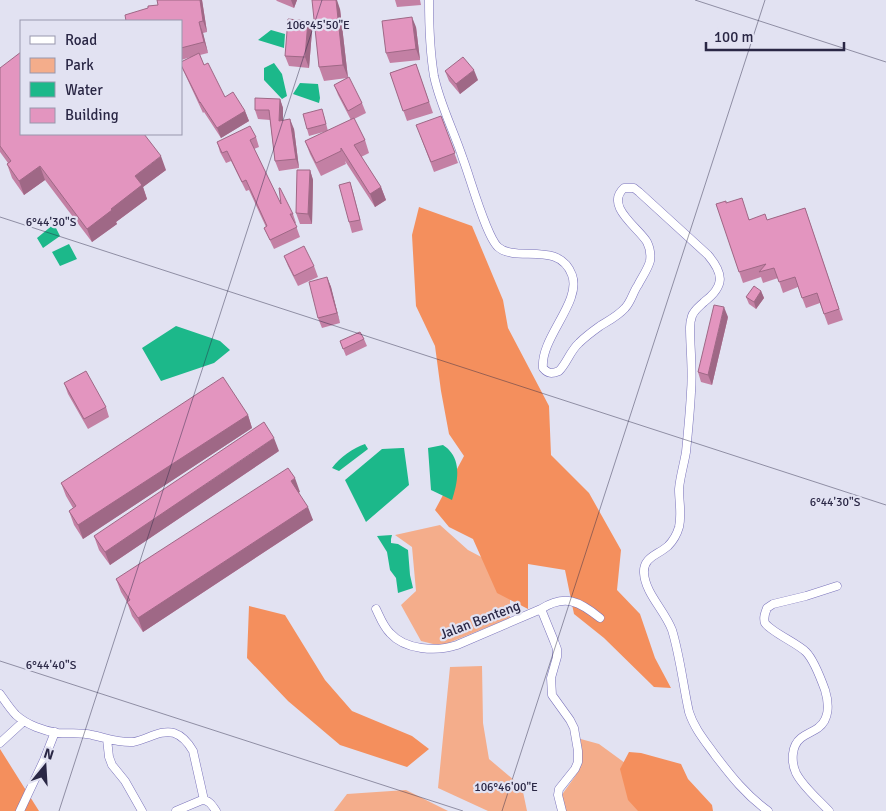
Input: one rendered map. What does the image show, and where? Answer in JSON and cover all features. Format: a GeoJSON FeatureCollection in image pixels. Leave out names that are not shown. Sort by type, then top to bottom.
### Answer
{"type":"FeatureCollection","features":[{"type":"Feature","properties":{"kind":"street"},"geometry":{"type":"LineString","coordinates":[[429,0],[432,56],[438,92],[488,229],[496,245],[504,251],[538,254],[562,261],[573,278],[570,299],[546,345],[543,356],[543,368],[546,371],[550,373],[559,371],[579,342],[626,308],[648,268],[650,250],[648,243],[629,222],[619,204],[619,194],[624,188],[634,188],[640,192],[708,255],[716,266],[720,280],[718,288],[713,296],[697,308],[692,316],[690,326],[691,392],[686,452],[679,489],[681,510],[678,530],[667,547],[649,559],[644,566],[644,572],[646,584],[671,628],[692,722],[740,786],[768,811]]}},
{"type":"Feature","properties":{"kind":"street"},"geometry":{"type":"LineString","coordinates":[[829,811],[796,774],[792,762],[792,755],[800,738],[820,727],[826,716],[828,705],[825,689],[807,652],[772,628],[764,621],[764,617],[767,608],[773,604],[837,586]]}},
{"type":"Feature","properties":{"kind":"street"},"geometry":{"type":"LineString","coordinates":[[540,609],[558,601],[567,600],[583,605],[600,618]]}},
{"type":"Feature","properties":{"kind":"street","name":"Jalan Benteng"},"geometry":{"type":"LineString","coordinates":[[376,609],[390,634],[402,642],[420,648],[435,650],[457,645],[540,609],[556,649],[557,657],[551,678],[552,696],[574,728],[578,751],[578,762],[575,769],[559,789],[558,795],[562,811]]}},
{"type":"Feature","properties":{"kind":"street"},"geometry":{"type":"LineString","coordinates":[[0,694],[24,721],[39,728],[55,732],[80,733],[122,742],[135,742],[170,732],[182,737],[193,751],[204,800]]}},
{"type":"Feature","properties":{"kind":"street"},"geometry":{"type":"LineString","coordinates":[[0,743],[24,721]]}},
{"type":"Feature","properties":{"kind":"street"},"geometry":{"type":"LineString","coordinates":[[20,811],[55,732]]}},
{"type":"Feature","properties":{"kind":"street"},"geometry":{"type":"LineString","coordinates":[[107,739],[112,765],[125,781],[142,811]]}},
{"type":"Feature","properties":{"kind":"street"},"geometry":{"type":"LineString","coordinates":[[176,811],[200,800],[210,803],[216,811]]}},
{"type":"Feature","properties":{"kind":"green space"},"geometry":{"type":"Polygon","coordinates":[[[440,525],[468,550],[487,560],[510,592],[510,618],[441,646],[421,641],[401,605],[416,591],[412,547],[395,535],[440,525]]]}},
{"type":"Feature","properties":{"kind":"green space"},"geometry":{"type":"Polygon","coordinates":[[[482,666],[483,723],[489,759],[522,787],[527,811],[488,811],[438,788],[450,667],[482,666]]]}},
{"type":"Feature","properties":{"kind":"green space"},"geometry":{"type":"Polygon","coordinates":[[[577,738],[599,744],[625,763],[640,811],[558,811],[556,803],[576,775],[577,738]]]}},
{"type":"Feature","properties":{"kind":"green space"},"geometry":{"type":"Polygon","coordinates":[[[406,790],[448,811],[334,811],[347,794],[406,790]]]}},
{"type":"Feature","properties":{"kind":"shaded area"},"geometry":{"type":"Polygon","coordinates":[[[419,207],[472,226],[503,300],[508,328],[549,406],[551,455],[589,493],[621,550],[617,590],[640,614],[655,658],[671,688],[654,687],[604,638],[574,614],[565,570],[528,564],[528,609],[497,593],[473,539],[449,527],[435,510],[464,456],[449,434],[435,346],[416,306],[412,235],[419,207]]]}},
{"type":"Feature","properties":{"kind":"shaded area"},"geometry":{"type":"Polygon","coordinates":[[[249,606],[285,615],[325,680],[352,711],[412,736],[429,749],[407,767],[340,745],[288,701],[247,658],[249,606]]]}},
{"type":"Feature","properties":{"kind":"shaded area"},"geometry":{"type":"Polygon","coordinates":[[[0,749],[39,811],[0,811],[0,749]]]}},
{"type":"Feature","properties":{"kind":"shaded area"},"geometry":{"type":"Polygon","coordinates":[[[629,752],[641,753],[681,764],[688,779],[712,805],[713,811],[638,811],[628,800],[620,769],[629,752]]]}},
{"type":"Feature","properties":{"kind":"water"},"geometry":{"type":"Polygon","coordinates":[[[271,30],[285,34],[284,48],[258,40],[271,30]]]}},
{"type":"Feature","properties":{"kind":"water"},"geometry":{"type":"Polygon","coordinates":[[[274,63],[282,74],[287,96],[282,99],[264,80],[264,68],[274,63]]]}},
{"type":"Feature","properties":{"kind":"water"},"geometry":{"type":"Polygon","coordinates":[[[300,83],[318,84],[319,103],[293,94],[300,83]]]}},
{"type":"Feature","properties":{"kind":"water"},"geometry":{"type":"Polygon","coordinates":[[[54,224],[60,236],[43,248],[37,238],[54,224]]]}},
{"type":"Feature","properties":{"kind":"water"},"geometry":{"type":"Polygon","coordinates":[[[69,244],[77,259],[60,266],[52,252],[69,244]]]}},
{"type":"Feature","properties":{"kind":"water"},"geometry":{"type":"Polygon","coordinates":[[[176,326],[220,341],[230,350],[214,363],[161,381],[142,348],[176,326]]]}},
{"type":"Feature","properties":{"kind":"water"},"geometry":{"type":"Polygon","coordinates":[[[365,444],[368,449],[339,471],[332,468],[347,453],[365,444]]]}},
{"type":"Feature","properties":{"kind":"water"},"geometry":{"type":"Polygon","coordinates":[[[443,445],[456,461],[457,481],[452,500],[431,490],[428,448],[443,445]]]}},
{"type":"Feature","properties":{"kind":"water"},"geometry":{"type":"Polygon","coordinates":[[[404,448],[409,485],[366,522],[345,480],[382,449],[404,448]]]}},
{"type":"Feature","properties":{"kind":"water"},"geometry":{"type":"Polygon","coordinates":[[[392,535],[391,543],[398,544],[408,550],[413,588],[398,593],[396,578],[390,570],[387,552],[377,536],[392,535]]]}},
{"type":"Feature","properties":{"kind":"building"},"geometry":{"type":"Polygon","coordinates":[[[157,0],[200,0],[203,21],[199,22],[204,42],[182,48],[182,20],[126,20],[125,15],[148,8],[148,6],[158,5],[157,0]]]}},
{"type":"Feature","properties":{"kind":"building"},"geometry":{"type":"Polygon","coordinates":[[[312,0],[336,0],[343,65],[319,67],[312,0]]]}},
{"type":"Feature","properties":{"kind":"building"},"geometry":{"type":"Polygon","coordinates":[[[412,17],[416,49],[386,53],[382,21],[412,17]]]}},
{"type":"Feature","properties":{"kind":"building"},"geometry":{"type":"Polygon","coordinates":[[[288,19],[308,21],[305,57],[285,56],[288,19]]]}},
{"type":"Feature","properties":{"kind":"building"},"geometry":{"type":"Polygon","coordinates":[[[20,53],[20,135],[145,135],[161,156],[135,176],[142,185],[87,229],[40,166],[19,181],[7,164],[11,161],[0,146],[0,68],[20,53]]]}},
{"type":"Feature","properties":{"kind":"building"},"geometry":{"type":"Polygon","coordinates":[[[199,53],[204,65],[208,63],[225,97],[233,92],[245,111],[217,128],[200,103],[182,67],[182,62],[199,53]]]}},
{"type":"Feature","properties":{"kind":"building"},"geometry":{"type":"Polygon","coordinates":[[[463,57],[474,70],[456,84],[445,71],[463,57]]]}},
{"type":"Feature","properties":{"kind":"building"},"geometry":{"type":"Polygon","coordinates":[[[416,64],[429,102],[403,111],[390,73],[416,64]]]}},
{"type":"Feature","properties":{"kind":"building"},"geometry":{"type":"Polygon","coordinates":[[[349,77],[362,103],[348,111],[334,85],[349,77]]]}},
{"type":"Feature","properties":{"kind":"building"},"geometry":{"type":"Polygon","coordinates":[[[255,98],[280,99],[279,121],[290,119],[296,159],[275,161],[269,110],[255,110],[255,98]]]}},
{"type":"Feature","properties":{"kind":"building"},"geometry":{"type":"Polygon","coordinates":[[[322,109],[326,124],[307,129],[303,114],[322,109]]]}},
{"type":"Feature","properties":{"kind":"building"},"geometry":{"type":"Polygon","coordinates":[[[441,116],[455,153],[431,162],[416,125],[441,116]]]}},
{"type":"Feature","properties":{"kind":"building"},"geometry":{"type":"Polygon","coordinates":[[[354,118],[365,140],[354,145],[381,187],[370,194],[341,148],[341,151],[316,163],[305,141],[354,118]]]}},
{"type":"Feature","properties":{"kind":"building"},"geometry":{"type":"Polygon","coordinates":[[[250,126],[256,137],[250,140],[281,204],[280,188],[293,214],[290,214],[297,227],[270,240],[264,228],[267,226],[246,180],[242,182],[227,151],[222,153],[217,142],[250,126]]]}},
{"type":"Feature","properties":{"kind":"building"},"geometry":{"type":"Polygon","coordinates":[[[297,170],[310,170],[308,214],[296,213],[297,170]]]}},
{"type":"Feature","properties":{"kind":"building"},"geometry":{"type":"Polygon","coordinates":[[[350,182],[360,220],[349,222],[339,185],[350,182]]]}},
{"type":"Feature","properties":{"kind":"building"},"geometry":{"type":"Polygon","coordinates":[[[742,198],[749,220],[765,214],[767,220],[805,208],[839,309],[824,314],[817,293],[802,298],[795,277],[779,282],[774,268],[759,272],[766,264],[739,272],[716,204],[742,198]]]}},
{"type":"Feature","properties":{"kind":"building"},"geometry":{"type":"Polygon","coordinates":[[[304,246],[314,266],[294,276],[284,256],[304,246]]]}},
{"type":"Feature","properties":{"kind":"building"},"geometry":{"type":"Polygon","coordinates":[[[327,277],[337,313],[318,318],[309,282],[327,277]]]}},
{"type":"Feature","properties":{"kind":"building"},"geometry":{"type":"Polygon","coordinates":[[[754,286],[761,291],[754,302],[746,297],[754,286]]]}},
{"type":"Feature","properties":{"kind":"building"},"geometry":{"type":"Polygon","coordinates":[[[714,305],[724,307],[708,375],[698,372],[714,305]]]}},
{"type":"Feature","properties":{"kind":"building"},"geometry":{"type":"Polygon","coordinates":[[[360,332],[364,339],[343,349],[340,341],[360,332]]]}},
{"type":"Feature","properties":{"kind":"building"},"geometry":{"type":"Polygon","coordinates":[[[86,371],[106,407],[84,419],[64,383],[86,371]]]}},
{"type":"Feature","properties":{"kind":"building"},"geometry":{"type":"Polygon","coordinates":[[[223,377],[248,415],[78,525],[69,511],[76,506],[61,483],[223,377]]]}},
{"type":"Feature","properties":{"kind":"building"},"geometry":{"type":"Polygon","coordinates":[[[264,422],[274,438],[105,552],[94,536],[264,422]]]}},
{"type":"Feature","properties":{"kind":"building"},"geometry":{"type":"Polygon","coordinates":[[[288,468],[295,478],[291,481],[308,507],[138,618],[127,602],[130,600],[116,579],[288,468]]]}}]}
